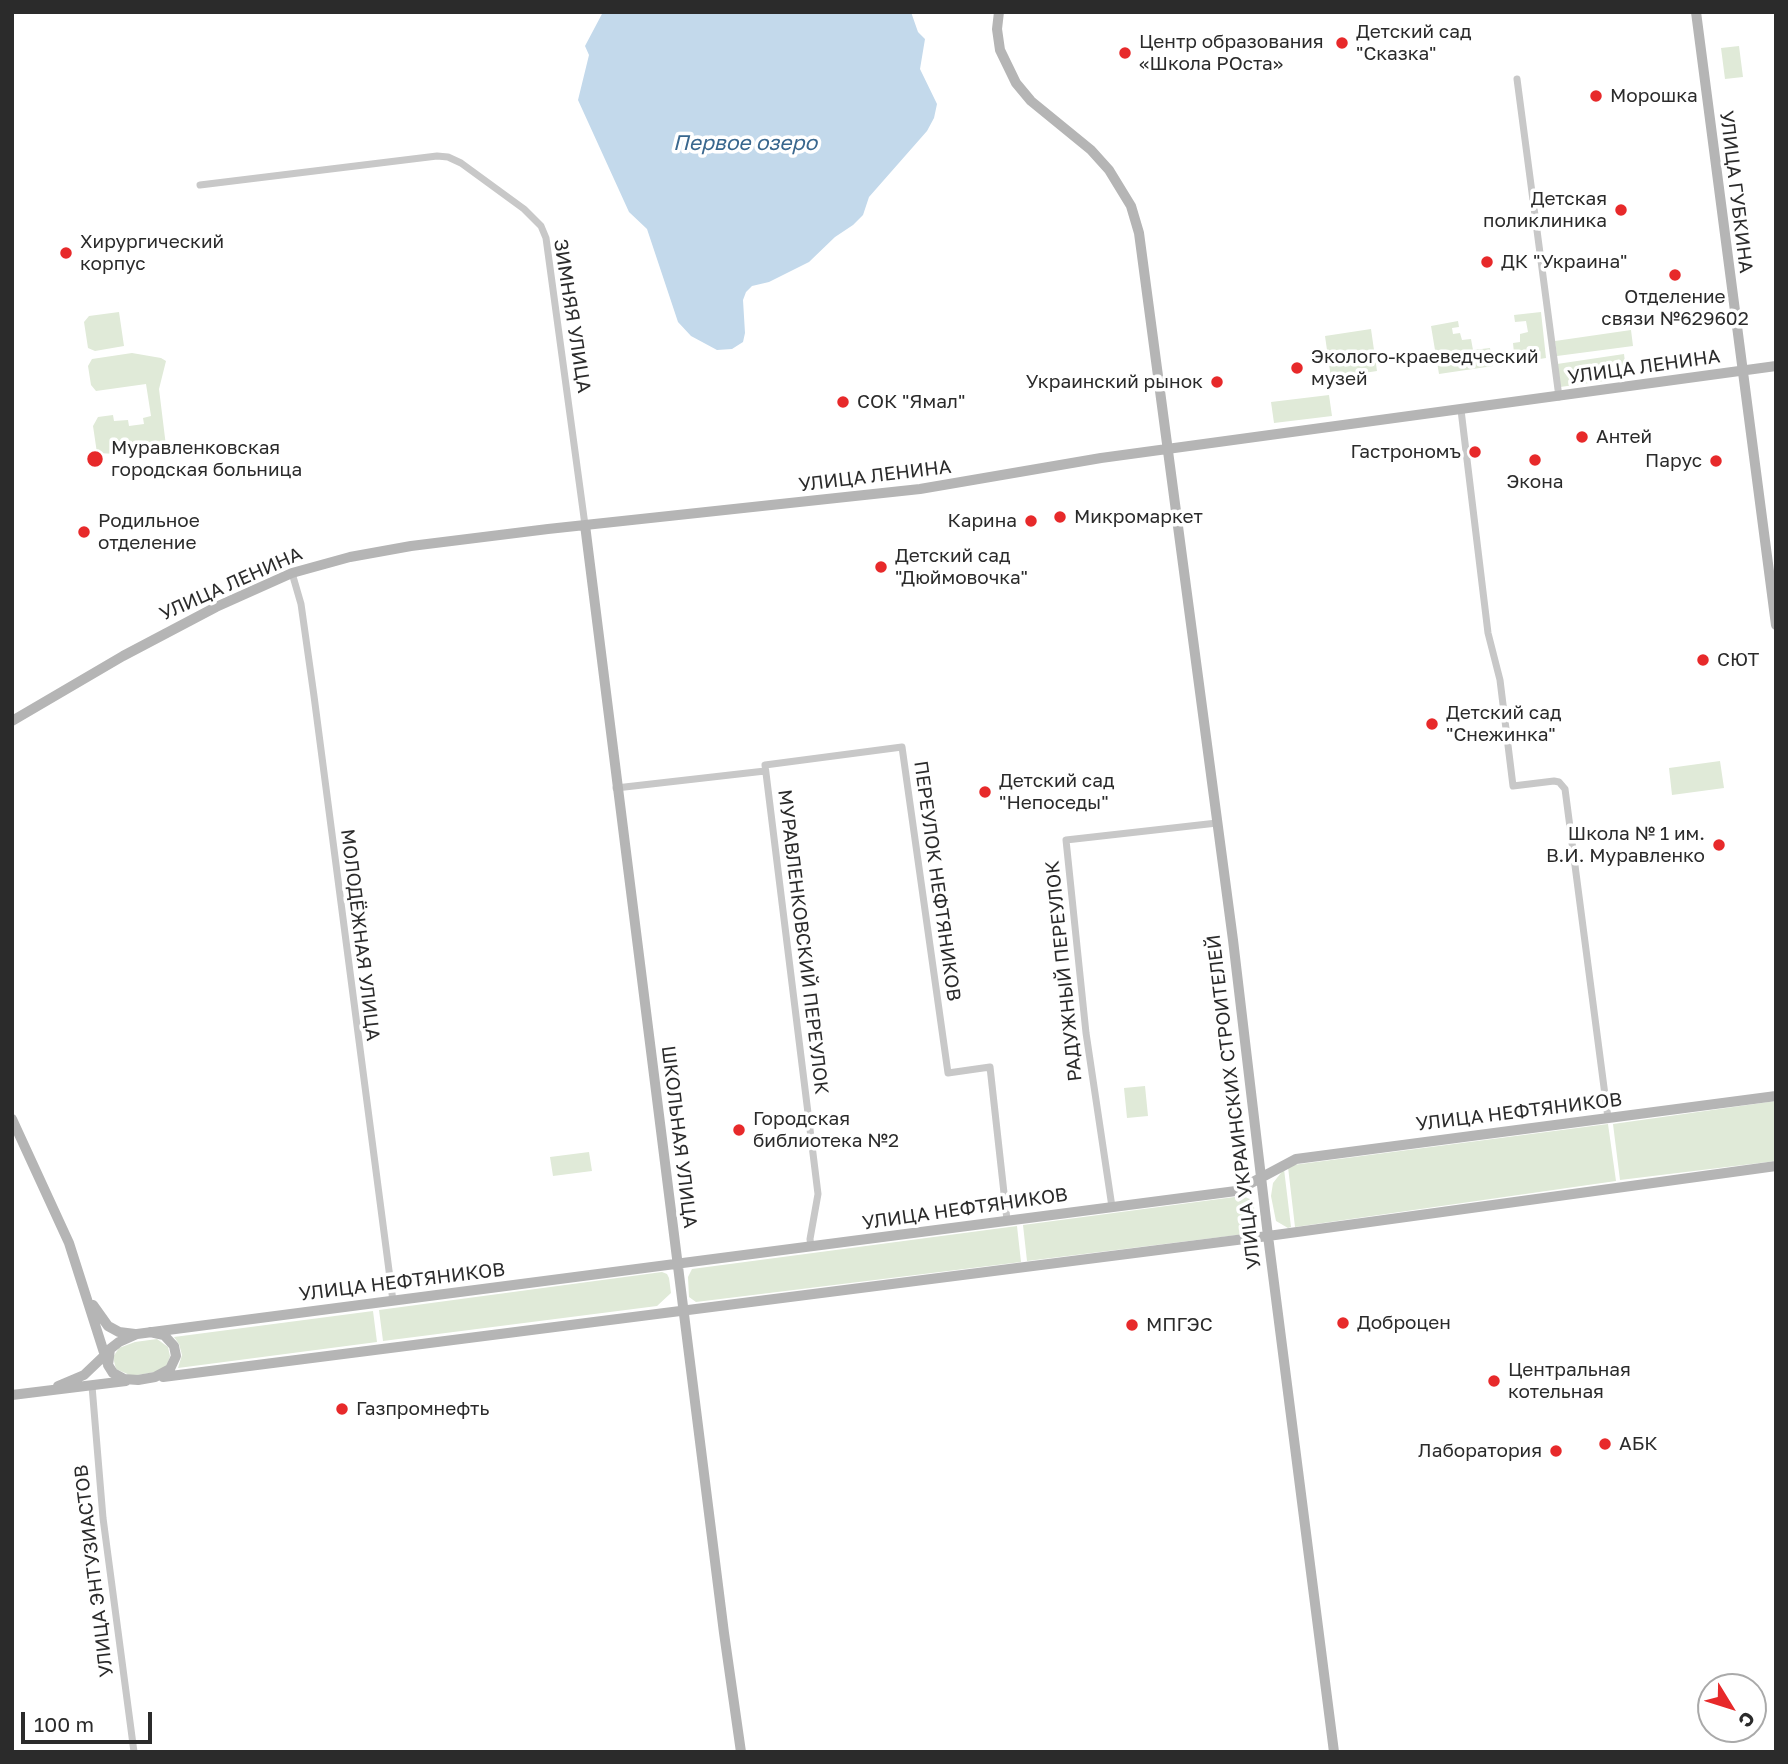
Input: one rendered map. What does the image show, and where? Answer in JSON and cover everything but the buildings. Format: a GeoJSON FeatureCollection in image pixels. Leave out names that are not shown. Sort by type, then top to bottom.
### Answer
{"type":"FeatureCollection","features":[{"type":"Feature","properties":{"kind":"main road","name":"УЛИЦА УКРАИНСКИХ СТРОИТЕЛЕЙ"},"geometry":{"type":"LineString","coordinates":[[999,12],[997,29],[1000,50],[1016,83],[1031,101],[1100,159],[1116,180],[1131,206],[1142,250],[1334,1752]]}},
{"type":"Feature","properties":{"kind":"main road","name":"УЛИЦА ГУБКИНА"},"geometry":{"type":"LineString","coordinates":[[1696,12],[1776,625]]}},
{"type":"Feature","properties":{"kind":"main road","name":"УЛИЦА ЛЕНИНА"},"geometry":{"type":"LineString","coordinates":[[12,721],[164,633],[292,573],[350,557],[400,548],[585,525],[853,498],[1167,449],[1776,366]]}},
{"type":"Feature","properties":{"kind":"main road","name":"ШКОЛЬНАЯ УЛИЦА"},"geometry":{"type":"LineString","coordinates":[[585,525],[616,788],[741,1752]]}},
{"type":"Feature","properties":{"kind":"main road","name":"УЛИЦА НЕФТЯНИКОВ"},"geometry":{"type":"LineString","coordinates":[[16,1395],[57,1386],[84,1375],[108,1357],[119,1342],[138,1334],[1236,1191],[1296,1159],[1776,1096]]}},
{"type":"Feature","properties":{"kind":"main road"},"geometry":{"type":"LineString","coordinates":[[12,1119],[69,1243],[97,1335],[116,1376],[138,1380]]}},
{"type":"Feature","properties":{"kind":"main road","name":"УЛИЦА НЕФТЯНИКОВ"},"geometry":{"type":"LineString","coordinates":[[16,1395],[1268,1236],[1776,1166]]}},
{"type":"Feature","properties":{"kind":"main road"},"geometry":{"type":"LineString","coordinates":[[86,1293],[100,1318],[108,1326],[125,1333],[138,1334]]}},
{"type":"Feature","properties":{"kind":"main road"},"geometry":{"type":"LineString","coordinates":[[150,1332],[164,1335],[172,1342],[176,1351],[175,1361],[170,1369],[155,1377]]}},
{"type":"Feature","properties":{"kind":"main road"},"geometry":{"type":"LineString","coordinates":[[84,1375],[93,1358],[97,1335]]}},
{"type":"Feature","properties":{"kind":"street"},"geometry":{"type":"LineString","coordinates":[[1517,79],[1559,397]]}},
{"type":"Feature","properties":{"kind":"street","name":"ЗИМНЯЯ УЛИЦА"},"geometry":{"type":"LineString","coordinates":[[200,186],[437,156],[448,157],[461,163],[524,209],[541,226],[546,238],[585,525]]}},
{"type":"Feature","properties":{"kind":"street"},"geometry":{"type":"LineString","coordinates":[[1461,410],[1488,633],[1500,680],[1513,786],[1554,781],[1566,789],[1608,1118]]}},
{"type":"Feature","properties":{"kind":"street","name":"МОЛОДЁЖНАЯ УЛИЦА"},"geometry":{"type":"LineString","coordinates":[[292,573],[301,604],[314,696],[393,1301]]}},
{"type":"Feature","properties":{"kind":"street","name":"ПЕРЕУЛОК НЕФТЯНИКОВ"},"geometry":{"type":"LineString","coordinates":[[616,788],[902,747],[948,1073],[990,1068],[1007,1220]]}},
{"type":"Feature","properties":{"kind":"street","name":"МУРАВЛЕНКОВСКИЙ ПЕРЕУЛОК"},"geometry":{"type":"LineString","coordinates":[[765,768],[818,1194],[811,1247]]}},
{"type":"Feature","properties":{"kind":"street","name":"РАДУЖНЫЙ ПЕРЕУЛОК"},"geometry":{"type":"LineString","coordinates":[[1112,1207],[1083,1010],[1066,840],[1217,823]]}},
{"type":"Feature","properties":{"kind":"street","name":"УЛИЦА ЭНТУЗИАСТОВ"},"geometry":{"type":"LineString","coordinates":[[92,1386],[103,1518],[134,1752]]}},
{"type":"Feature","properties":{"kind":"green space"},"geometry":{"type":"Polygon","coordinates":[[[1739,46],[1743,77],[1725,79],[1721,48],[1739,46]]]}},
{"type":"Feature","properties":{"kind":"green space"},"geometry":{"type":"Polygon","coordinates":[[[119,312],[124,346],[95,351],[88,348],[84,322],[89,316],[119,312]]]}},
{"type":"Feature","properties":{"kind":"green space"},"geometry":{"type":"Polygon","coordinates":[[[1541,312],[1546,358],[1515,363],[1513,343],[1520,342],[1520,334],[1528,332],[1526,321],[1515,322],[1514,315],[1541,312]]]}},
{"type":"Feature","properties":{"kind":"green space"},"geometry":{"type":"Polygon","coordinates":[[[1458,321],[1459,327],[1452,328],[1453,334],[1460,333],[1462,340],[1471,339],[1473,350],[1490,348],[1493,366],[1439,374],[1431,326],[1458,321]]]}},
{"type":"Feature","properties":{"kind":"green space"},"geometry":{"type":"Polygon","coordinates":[[[1371,329],[1377,371],[1331,378],[1325,336],[1371,329]]]}},
{"type":"Feature","properties":{"kind":"green space"},"geometry":{"type":"Polygon","coordinates":[[[1631,330],[1633,346],[1557,356],[1555,341],[1631,330]]]}},
{"type":"Feature","properties":{"kind":"green space"},"geometry":{"type":"Polygon","coordinates":[[[132,353],[166,361],[159,389],[166,446],[162,449],[117,454],[97,453],[93,426],[98,417],[113,415],[114,421],[128,420],[129,426],[144,424],[143,418],[151,416],[146,384],[96,391],[91,385],[88,366],[92,359],[132,353]]]}},
{"type":"Feature","properties":{"kind":"green space"},"geometry":{"type":"Polygon","coordinates":[[[1624,354],[1627,378],[1560,387],[1557,364],[1624,354]]]}},
{"type":"Feature","properties":{"kind":"green space"},"geometry":{"type":"Polygon","coordinates":[[[1329,395],[1332,416],[1274,423],[1271,402],[1329,395]]]}},
{"type":"Feature","properties":{"kind":"green space"},"geometry":{"type":"Polygon","coordinates":[[[1720,761],[1724,788],[1672,795],[1669,768],[1720,761]]]}},
{"type":"Feature","properties":{"kind":"green space"},"geometry":{"type":"Polygon","coordinates":[[[1145,1086],[1148,1116],[1127,1118],[1124,1088],[1145,1086]]]}},
{"type":"Feature","properties":{"kind":"green space"},"geometry":{"type":"Polygon","coordinates":[[[1776,1101],[1776,1161],[1620,1180],[1613,1124],[1776,1101]]]}},
{"type":"Feature","properties":{"kind":"green space"},"geometry":{"type":"Polygon","coordinates":[[[1608,1124],[1616,1181],[1295,1227],[1288,1167],[1293,1165],[1608,1124]]]}},
{"type":"Feature","properties":{"kind":"green space"},"geometry":{"type":"Polygon","coordinates":[[[589,1152],[592,1171],[553,1176],[550,1157],[589,1152]]]}},
{"type":"Feature","properties":{"kind":"green space"},"geometry":{"type":"Polygon","coordinates":[[[1284,1169],[1291,1227],[1288,1228],[1276,1221],[1271,1196],[1273,1183],[1284,1169]]]}},
{"type":"Feature","properties":{"kind":"green space"},"geometry":{"type":"Polygon","coordinates":[[[1242,1196],[1250,1199],[1254,1206],[1255,1224],[1251,1232],[1245,1234],[1027,1261],[1023,1225],[1242,1196]]]}},
{"type":"Feature","properties":{"kind":"green space"},"geometry":{"type":"Polygon","coordinates":[[[1017,1226],[1021,1262],[696,1302],[689,1297],[688,1277],[692,1269],[1017,1226]]]}},
{"type":"Feature","properties":{"kind":"green space"},"geometry":{"type":"Polygon","coordinates":[[[662,1272],[669,1278],[671,1293],[657,1306],[383,1341],[379,1310],[662,1272]]]}},
{"type":"Feature","properties":{"kind":"green space"},"geometry":{"type":"Polygon","coordinates":[[[373,1311],[377,1342],[178,1368],[182,1355],[174,1337],[373,1311]]]}},
{"type":"Feature","properties":{"kind":"green space"},"geometry":{"type":"Polygon","coordinates":[[[157,1339],[168,1347],[170,1356],[167,1366],[160,1371],[132,1376],[116,1369],[113,1357],[119,1348],[135,1342],[157,1339]]]}},
{"type":"Feature","properties":{"kind":"water","name":"Первое озеро"},"geometry":{"type":"Polygon","coordinates":[[[603,12],[911,12],[918,32],[925,39],[920,69],[937,104],[927,131],[869,197],[863,215],[853,225],[835,237],[809,262],[769,282],[752,286],[746,292],[743,300],[743,342],[732,349],[717,350],[691,336],[678,322],[647,229],[629,212],[578,100],[589,55],[585,46],[603,12]]]}},
{"type":"Feature","properties":{"kind":"place","name":"Детский сад \"Сказка\""},"geometry":{"type":"Point","coordinates":[1342,43]}},
{"type":"Feature","properties":{"kind":"place","name":"Центр образования «Школа РОста»"},"geometry":{"type":"Point","coordinates":[1125,53]}},
{"type":"Feature","properties":{"kind":"place","name":"Морошка"},"geometry":{"type":"Point","coordinates":[1596,96]}},
{"type":"Feature","properties":{"kind":"place","name":"Детская поликлиника"},"geometry":{"type":"Point","coordinates":[1621,210]}},
{"type":"Feature","properties":{"kind":"place","name":"Хирургический корпус"},"geometry":{"type":"Point","coordinates":[66,253]}},
{"type":"Feature","properties":{"kind":"place","name":"ДК \"Украина\""},"geometry":{"type":"Point","coordinates":[1487,262]}},
{"type":"Feature","properties":{"kind":"place","name":"Отделение связи №629602"},"geometry":{"type":"Point","coordinates":[1675,275]}},
{"type":"Feature","properties":{"kind":"place","name":"Эколого-краеведческий музей"},"geometry":{"type":"Point","coordinates":[1297,368]}},
{"type":"Feature","properties":{"kind":"place","name":"Украинский рынок"},"geometry":{"type":"Point","coordinates":[1217,382]}},
{"type":"Feature","properties":{"kind":"place","name":"СОК \"Ямал\""},"geometry":{"type":"Point","coordinates":[843,402]}},
{"type":"Feature","properties":{"kind":"place","name":"Антей"},"geometry":{"type":"Point","coordinates":[1582,437]}},
{"type":"Feature","properties":{"kind":"place","name":"Гастрономъ"},"geometry":{"type":"Point","coordinates":[1475,452]}},
{"type":"Feature","properties":{"kind":"place","name":"Муравленковская городская больница"},"geometry":{"type":"Point","coordinates":[95,459]}},
{"type":"Feature","properties":{"kind":"place","name":"Экона"},"geometry":{"type":"Point","coordinates":[1535,460]}},
{"type":"Feature","properties":{"kind":"place","name":"Парус"},"geometry":{"type":"Point","coordinates":[1716,461]}},
{"type":"Feature","properties":{"kind":"place","name":"Микромаркет"},"geometry":{"type":"Point","coordinates":[1060,517]}},
{"type":"Feature","properties":{"kind":"place","name":"Карина"},"geometry":{"type":"Point","coordinates":[1031,521]}},
{"type":"Feature","properties":{"kind":"place","name":"Родильное отделение"},"geometry":{"type":"Point","coordinates":[84,532]}},
{"type":"Feature","properties":{"kind":"place","name":"Детский сад \"Дюймовочка\""},"geometry":{"type":"Point","coordinates":[881,567]}},
{"type":"Feature","properties":{"kind":"place","name":"СЮТ"},"geometry":{"type":"Point","coordinates":[1703,660]}},
{"type":"Feature","properties":{"kind":"place","name":"Детский сад \"Снежинка\""},"geometry":{"type":"Point","coordinates":[1432,724]}},
{"type":"Feature","properties":{"kind":"place","name":"Детский сад \"Непоседы\""},"geometry":{"type":"Point","coordinates":[985,792]}},
{"type":"Feature","properties":{"kind":"place","name":"Школа № 1 им. В.И. Муравленко"},"geometry":{"type":"Point","coordinates":[1719,845]}},
{"type":"Feature","properties":{"kind":"place","name":"Городская библиотека №2"},"geometry":{"type":"Point","coordinates":[739,1130]}},
{"type":"Feature","properties":{"kind":"place","name":"Доброцен"},"geometry":{"type":"Point","coordinates":[1343,1323]}},
{"type":"Feature","properties":{"kind":"place","name":"МПГЭС"},"geometry":{"type":"Point","coordinates":[1132,1325]}},
{"type":"Feature","properties":{"kind":"place","name":"Центральная котельная"},"geometry":{"type":"Point","coordinates":[1494,1381]}},
{"type":"Feature","properties":{"kind":"place","name":"Газпромнефть"},"geometry":{"type":"Point","coordinates":[342,1409]}},
{"type":"Feature","properties":{"kind":"place","name":"АБК"},"geometry":{"type":"Point","coordinates":[1605,1444]}},
{"type":"Feature","properties":{"kind":"place","name":"Лаборатория"},"geometry":{"type":"Point","coordinates":[1556,1451]}}]}
